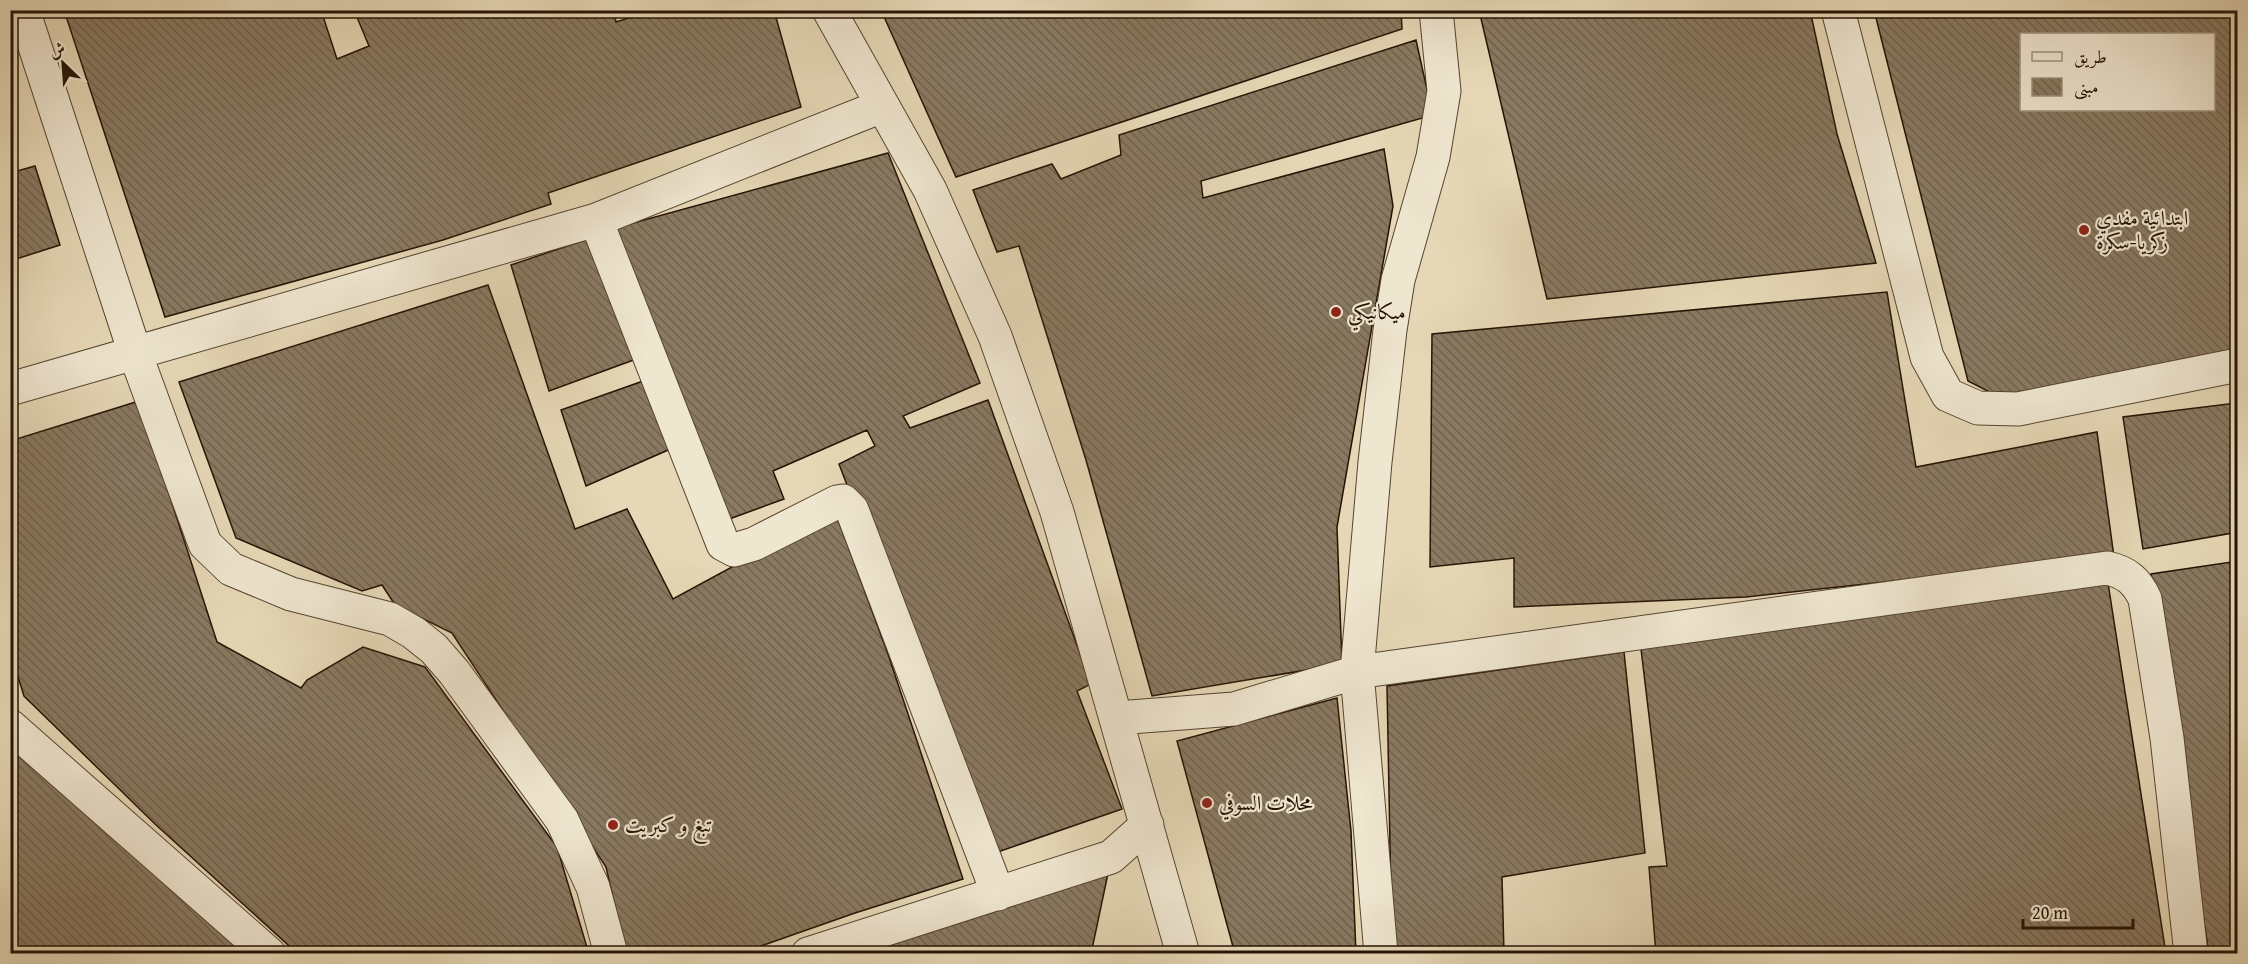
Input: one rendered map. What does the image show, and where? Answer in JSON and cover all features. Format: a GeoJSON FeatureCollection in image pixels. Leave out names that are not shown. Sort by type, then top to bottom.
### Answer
{"type":"FeatureCollection","features":[{"type":"Feature","properties":{"kind":"street"},"geometry":{"type":"LineString","coordinates":[[22,10],[135,353],[205,544],[231,569],[291,594],[390,619],[414,633],[434,649],[454,672],[562,820],[593,887],[611,954]]}},
{"type":"Feature","properties":{"kind":"street"},"geometry":{"type":"LineString","coordinates":[[829,10],[930,190],[995,336],[1057,512],[1183,954]]}},
{"type":"Feature","properties":{"kind":"street"},"geometry":{"type":"LineString","coordinates":[[1381,954],[1357,672],[1373,484],[1390,330],[1398,280],[1433,157],[1444,92],[1436,10]]}},
{"type":"Feature","properties":{"kind":"street"},"geometry":{"type":"LineString","coordinates":[[1838,10],[1927,357],[1948,395],[1978,408],[2018,409],[2238,365]]}},
{"type":"Feature","properties":{"kind":"street"},"geometry":{"type":"LineString","coordinates":[[10,389],[596,220],[882,106]]}},
{"type":"Feature","properties":{"kind":"street"},"geometry":{"type":"LineString","coordinates":[[596,220],[723,544],[734,550],[754,544],[837,502],[843,501],[852,510],[998,894]]}},
{"type":"Feature","properties":{"kind":"street"},"geometry":{"type":"LineString","coordinates":[[1117,718],[1234,709],[1357,672],[2107,568],[2121,571],[2132,579],[2145,599],[2167,738],[2191,954]]}},
{"type":"Feature","properties":{"kind":"street"},"geometry":{"type":"LineString","coordinates":[[10,726],[269,954]]}},
{"type":"Feature","properties":{"kind":"street"},"geometry":{"type":"LineString","coordinates":[[808,954],[1110,857],[1147,825]]}},
{"type":"Feature","properties":{"kind":"building"},"geometry":{"type":"Polygon","coordinates":[[[64,10],[321,10],[337,59],[369,46],[354,10],[614,10],[616,22],[654,10],[774,10],[801,107],[548,193],[551,204],[443,240],[165,317],[64,10]]]}},
{"type":"Feature","properties":{"kind":"building"},"geometry":{"type":"Polygon","coordinates":[[[881,10],[1401,10],[1402,29],[956,177],[881,10]]]}},
{"type":"Feature","properties":{"kind":"building"},"geometry":{"type":"Polygon","coordinates":[[[1479,10],[1810,10],[1837,134],[1876,263],[1547,299],[1479,10]]]}},
{"type":"Feature","properties":{"kind":"building","name":"ابتدائية مفدي زكريا-سكرة"},"geometry":{"type":"Polygon","coordinates":[[[1874,10],[2238,10],[2238,350],[2009,402],[1968,381],[1874,10]]]}},
{"type":"Feature","properties":{"kind":"building"},"geometry":{"type":"Polygon","coordinates":[[[1416,40],[1428,94],[1426,117],[1201,181],[1203,198],[1384,149],[1393,206],[1337,527],[1342,664],[1152,696],[1086,460],[1019,246],[997,252],[973,190],[1052,164],[1061,179],[1121,155],[1119,135],[1416,40]]]}},
{"type":"Feature","properties":{"kind":"building"},"geometry":{"type":"Polygon","coordinates":[[[888,153],[980,383],[903,416],[910,428],[988,400],[1091,684],[1077,691],[1122,809],[989,855],[839,464],[875,446],[867,430],[773,471],[784,499],[724,521],[615,228],[888,153]]]}},
{"type":"Feature","properties":{"kind":"building"},"geometry":{"type":"Polygon","coordinates":[[[35,166],[60,245],[10,261],[10,173],[35,166]]]}},
{"type":"Feature","properties":{"kind":"building"},"geometry":{"type":"Polygon","coordinates":[[[588,239],[639,358],[549,391],[511,265],[588,239]]]}},
{"type":"Feature","properties":{"kind":"building"},"geometry":{"type":"Polygon","coordinates":[[[488,285],[575,529],[627,509],[673,599],[835,511],[888,654],[963,879],[855,913],[738,954],[626,954],[606,867],[452,633],[395,605],[382,585],[362,591],[236,538],[179,382],[488,285]]]}},
{"type":"Feature","properties":{"kind":"building"},"geometry":{"type":"Polygon","coordinates":[[[1887,292],[1916,467],[2097,432],[2114,557],[1746,597],[1514,607],[1514,558],[1430,567],[1432,334],[1887,292]]]}},
{"type":"Feature","properties":{"kind":"building"},"geometry":{"type":"Polygon","coordinates":[[[646,380],[675,447],[586,486],[561,410],[646,380]]]}},
{"type":"Feature","properties":{"kind":"building"},"geometry":{"type":"Polygon","coordinates":[[[139,401],[217,642],[301,688],[307,680],[363,647],[425,667],[557,847],[589,954],[298,954],[155,824],[24,696],[10,651],[10,441],[139,401]]]}},
{"type":"Feature","properties":{"kind":"building"},"geometry":{"type":"Polygon","coordinates":[[[2236,403],[2238,532],[2143,549],[2123,417],[2236,403]]]}},
{"type":"Feature","properties":{"kind":"building"},"geometry":{"type":"Polygon","coordinates":[[[2238,561],[2238,954],[2209,954],[2151,574],[2238,561]]]}},
{"type":"Feature","properties":{"kind":"building"},"geometry":{"type":"Polygon","coordinates":[[[2108,583],[2166,954],[1656,954],[1649,867],[1667,866],[1641,649],[2108,583]]]}},
{"type":"Feature","properties":{"kind":"building"},"geometry":{"type":"Polygon","coordinates":[[[1624,652],[1645,853],[1502,877],[1504,954],[1392,954],[1387,686],[1624,652]]]}},
{"type":"Feature","properties":{"kind":"building"},"geometry":{"type":"Polygon","coordinates":[[[1337,698],[1351,831],[1356,954],[1235,954],[1177,741],[1337,698]]]}},
{"type":"Feature","properties":{"kind":"building"},"geometry":{"type":"Polygon","coordinates":[[[10,743],[247,954],[20,954],[10,945],[10,743]]]}},
{"type":"Feature","properties":{"kind":"building"},"geometry":{"type":"Polygon","coordinates":[[[1110,864],[1091,954],[848,954],[1110,864]]]}},
{"type":"Feature","properties":{"kind":"place","name":"ابتدائية مفدي زكريا-سكرة"},"geometry":{"type":"Point","coordinates":[2084,230]}},
{"type":"Feature","properties":{"kind":"place","name":"ميكانيكي"},"geometry":{"type":"Point","coordinates":[1336,312]}},
{"type":"Feature","properties":{"kind":"place","name":"محلات السوفي"},"geometry":{"type":"Point","coordinates":[1207,803]}},
{"type":"Feature","properties":{"kind":"place","name":"تبغ و كبريت"},"geometry":{"type":"Point","coordinates":[613,825]}}]}
